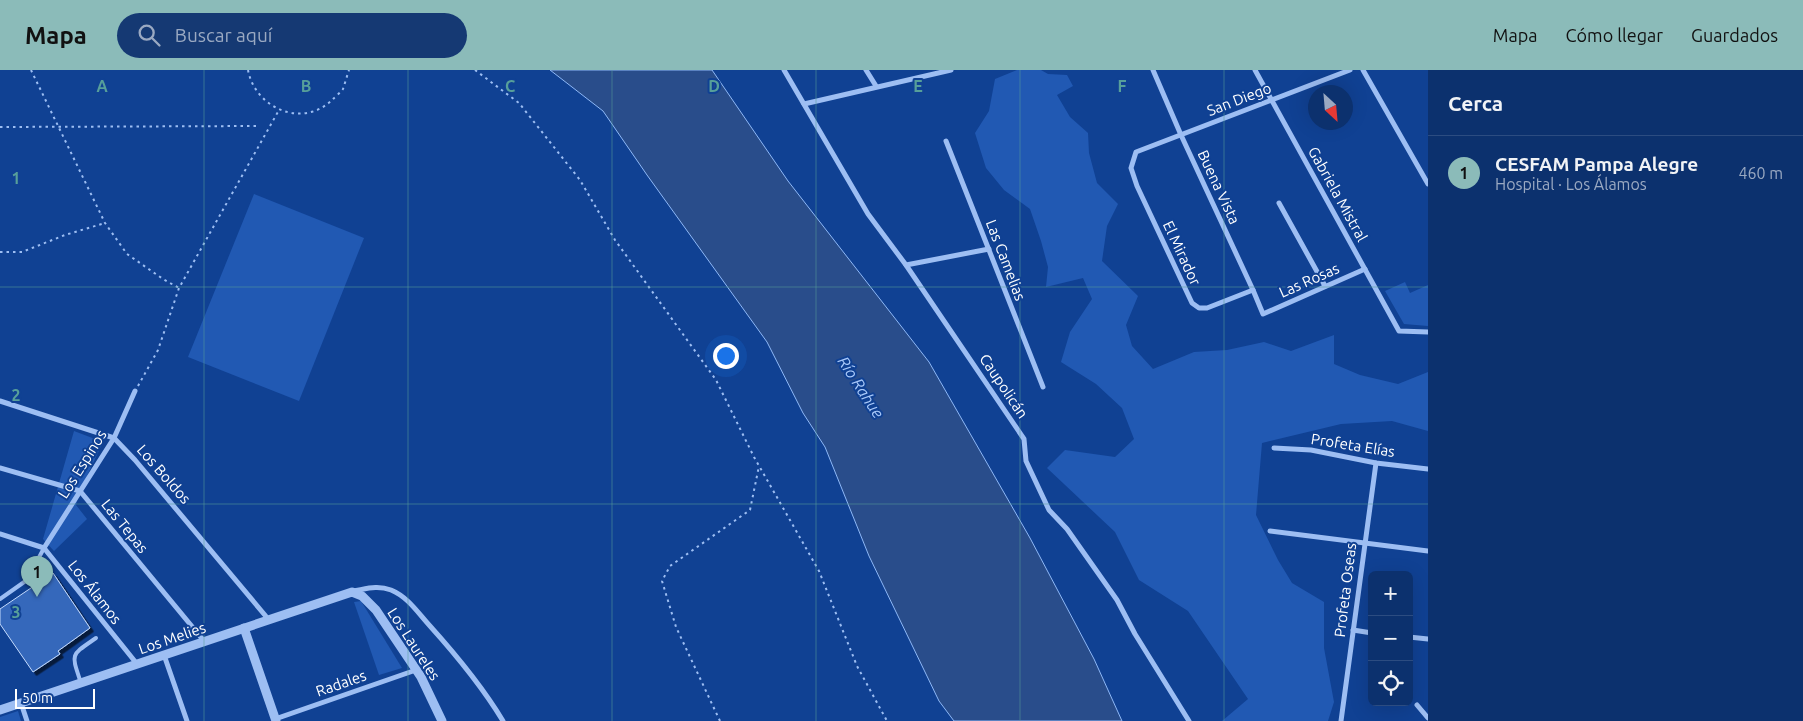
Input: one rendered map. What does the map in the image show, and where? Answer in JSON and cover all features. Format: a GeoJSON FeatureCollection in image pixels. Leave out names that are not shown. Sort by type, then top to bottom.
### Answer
{"type":"FeatureCollection","features":[{"type":"Feature","properties":{"kind":"street","name":"Caupolicán"},"geometry":{"type":"LineString","coordinates":[[784,70],[868,214],[906,265],[1024,438],[1026,461],[1049,510],[1067,529],[1117,600],[1135,634],[1189,721]]}},
{"type":"Feature","properties":{"kind":"street"},"geometry":{"type":"LineString","coordinates":[[866,70],[876,86]]}},
{"type":"Feature","properties":{"kind":"street"},"geometry":{"type":"LineString","coordinates":[[804,104],[951,70]]}},
{"type":"Feature","properties":{"kind":"street","name":"Buena Vista"},"geometry":{"type":"LineString","coordinates":[[1153,70],[1181,135],[1254,290],[1263,314]]}},
{"type":"Feature","properties":{"kind":"street","name":"Gabriela Mistral"},"geometry":{"type":"LineString","coordinates":[[1256,70],[1398,330],[1428,332]]}},
{"type":"Feature","properties":{"kind":"street","name":"San Diego"},"geometry":{"type":"LineString","coordinates":[[1136,152],[1350,70]]}},
{"type":"Feature","properties":{"kind":"street"},"geometry":{"type":"LineString","coordinates":[[1363,70],[1428,184]]}},
{"type":"Feature","properties":{"kind":"street","name":"Las Camelias"},"geometry":{"type":"LineString","coordinates":[[946,141],[1043,387]]}},
{"type":"Feature","properties":{"kind":"street","name":"El Mirador"},"geometry":{"type":"LineString","coordinates":[[1136,152],[1131,168],[1137,186],[1192,303],[1199,308],[1208,308],[1254,290]]}},
{"type":"Feature","properties":{"kind":"street"},"geometry":{"type":"LineString","coordinates":[[1279,203],[1325,286]]}},
{"type":"Feature","properties":{"kind":"street"},"geometry":{"type":"LineString","coordinates":[[906,265],[989,249]]}},
{"type":"Feature","properties":{"kind":"street","name":"Las Rosas"},"geometry":{"type":"LineString","coordinates":[[1263,314],[1365,269]]}},
{"type":"Feature","properties":{"kind":"street","name":"Los Espinos"},"geometry":{"type":"LineString","coordinates":[[44,548],[114,438],[135,391]]}},
{"type":"Feature","properties":{"kind":"street","name":"Los Boldos"},"geometry":{"type":"LineString","coordinates":[[0,401],[114,438],[135,460],[269,620]]}},
{"type":"Feature","properties":{"kind":"street","name":"Profeta Elías"},"geometry":{"type":"LineString","coordinates":[[1274,448],[1311,450],[1376,463],[1428,469]]}},
{"type":"Feature","properties":{"kind":"street","name":"Profeta Oseas"},"geometry":{"type":"LineString","coordinates":[[1341,721],[1376,463]]}},
{"type":"Feature","properties":{"kind":"street"},"geometry":{"type":"LineString","coordinates":[[0,468],[80,491]]}},
{"type":"Feature","properties":{"kind":"street","name":"Las Tepas"},"geometry":{"type":"LineString","coordinates":[[80,491],[204,641]]}},
{"type":"Feature","properties":{"kind":"street"},"geometry":{"type":"LineString","coordinates":[[1270,531],[1428,551]]}},
{"type":"Feature","properties":{"kind":"street"},"geometry":{"type":"LineString","coordinates":[[0,534],[44,548]]}},
{"type":"Feature","properties":{"kind":"street","name":"Los Álamos"},"geometry":{"type":"LineString","coordinates":[[44,548],[137,664]]}},
{"type":"Feature","properties":{"kind":"street"},"geometry":{"type":"LineString","coordinates":[[352,592],[377,587],[390,590],[405,597],[467,667],[489,697],[503,721]]}},
{"type":"Feature","properties":{"kind":"street","name":"Los Melies"},"geometry":{"type":"LineString","coordinates":[[0,710],[352,592]]}},
{"type":"Feature","properties":{"kind":"street","name":"Los Laureles"},"geometry":{"type":"LineString","coordinates":[[352,592],[362,596],[376,610],[421,677],[442,721]]}},
{"type":"Feature","properties":{"kind":"street"},"geometry":{"type":"LineString","coordinates":[[244,628],[275,720]]}},
{"type":"Feature","properties":{"kind":"street"},"geometry":{"type":"LineString","coordinates":[[1353,630],[1368,632]]}},
{"type":"Feature","properties":{"kind":"street"},"geometry":{"type":"LineString","coordinates":[[1413,637],[1428,639]]}},
{"type":"Feature","properties":{"kind":"street"},"geometry":{"type":"LineString","coordinates":[[164,655],[186,721]]}},
{"type":"Feature","properties":{"kind":"street","name":"Radales"},"geometry":{"type":"LineString","coordinates":[[275,720],[416,670]]}},
{"type":"Feature","properties":{"kind":"street"},"geometry":{"type":"LineString","coordinates":[[21,703],[27,721]]}},
{"type":"Feature","properties":{"kind":"street"},"geometry":{"type":"LineString","coordinates":[[1417,705],[1428,718]]}},
{"type":"Feature","properties":{"kind":"lane"},"geometry":{"type":"LineString","coordinates":[[0,599],[27,580],[44,548]]}},
{"type":"Feature","properties":{"kind":"lane"},"geometry":{"type":"LineString","coordinates":[[81,683],[74,662],[74,656],[78,650],[96,638]]}},
{"type":"Feature","properties":{"kind":"path"},"geometry":{"type":"LineString","coordinates":[[31,70],[105,223],[127,254],[179,288]]}},
{"type":"Feature","properties":{"kind":"path"},"geometry":{"type":"LineString","coordinates":[[248,70],[250,80],[259,96],[279,110],[295,114],[312,112],[325,106],[342,89],[349,70]]}},
{"type":"Feature","properties":{"kind":"path"},"geometry":{"type":"LineString","coordinates":[[475,70],[519,103],[580,180],[615,240],[716,380],[759,466],[819,572],[857,666],[887,721]]}},
{"type":"Feature","properties":{"kind":"path"},"geometry":{"type":"LineString","coordinates":[[135,391],[158,350],[179,288],[279,110]]}},
{"type":"Feature","properties":{"kind":"path"},"geometry":{"type":"LineString","coordinates":[[0,126],[258,126]]}},
{"type":"Feature","properties":{"kind":"path"},"geometry":{"type":"LineString","coordinates":[[0,252],[22,252],[65,235],[105,223]]}},
{"type":"Feature","properties":{"kind":"path"},"geometry":{"type":"LineString","coordinates":[[720,721],[676,627],[662,581],[670,566],[750,510],[759,466]]}},
{"type":"Feature","properties":{"kind":"shaded area"},"geometry":{"type":"Polygon","coordinates":[[[1017,70],[1041,70],[1048,74],[1067,75],[1073,86],[1057,95],[1070,117],[1088,133],[1089,153],[1097,183],[1118,204],[1107,226],[1102,261],[1138,296],[1126,325],[1132,346],[1153,369],[1194,352],[1227,350],[1264,342],[1291,351],[1334,335],[1334,364],[1360,375],[1398,384],[1428,372],[1428,431],[1392,421],[1341,424],[1262,443],[1256,515],[1278,560],[1292,583],[1324,602],[1324,648],[1334,702],[1328,721],[1222,721],[1248,699],[1188,611],[1139,580],[1115,532],[1047,468],[1065,450],[1115,457],[1134,439],[1122,408],[1096,384],[1061,362],[1070,332],[1092,299],[1083,278],[1046,287],[1048,267],[1030,209],[1004,190],[986,168],[975,133],[989,111],[995,79],[1017,70]]]}},
{"type":"Feature","properties":{"kind":"shaded area"},"geometry":{"type":"Polygon","coordinates":[[[254,194],[364,238],[299,401],[188,357],[254,194]]]}},
{"type":"Feature","properties":{"kind":"shaded area"},"geometry":{"type":"Polygon","coordinates":[[[1405,282],[1410,293],[1428,285],[1428,326],[1404,324],[1385,291],[1405,282]]]}},
{"type":"Feature","properties":{"kind":"shaded area"},"geometry":{"type":"Polygon","coordinates":[[[74,431],[103,442],[80,491],[76,505],[87,519],[54,551],[43,539],[74,431]]]}},
{"type":"Feature","properties":{"kind":"shaded area"},"geometry":{"type":"Polygon","coordinates":[[[361,601],[402,668],[379,675],[354,602],[361,601]]]}},
{"type":"Feature","properties":{"kind":"shaded area"},"geometry":{"type":"Polygon","coordinates":[[[18,711],[21,721],[0,721],[0,717],[18,711]]]}},
{"type":"Feature","properties":{"kind":"water","name":"Río Rahue"},"geometry":{"type":"Polygon","coordinates":[[[550,70],[712,70],[788,181],[929,362],[1030,538],[1094,659],[1122,721],[954,721],[939,701],[869,556],[825,447],[803,413],[767,342],[603,111],[550,70]]]}},
{"type":"Feature","properties":{"kind":"building"},"geometry":{"type":"Polygon","coordinates":[[[53,573],[90,628],[58,651],[60,654],[33,672],[0,624],[0,609],[53,573]]]}},
{"type":"Feature","properties":{"kind":"place","name":"CESFAM Pampa Alegre"},"geometry":{"type":"Point","coordinates":[37,597]}}]}
